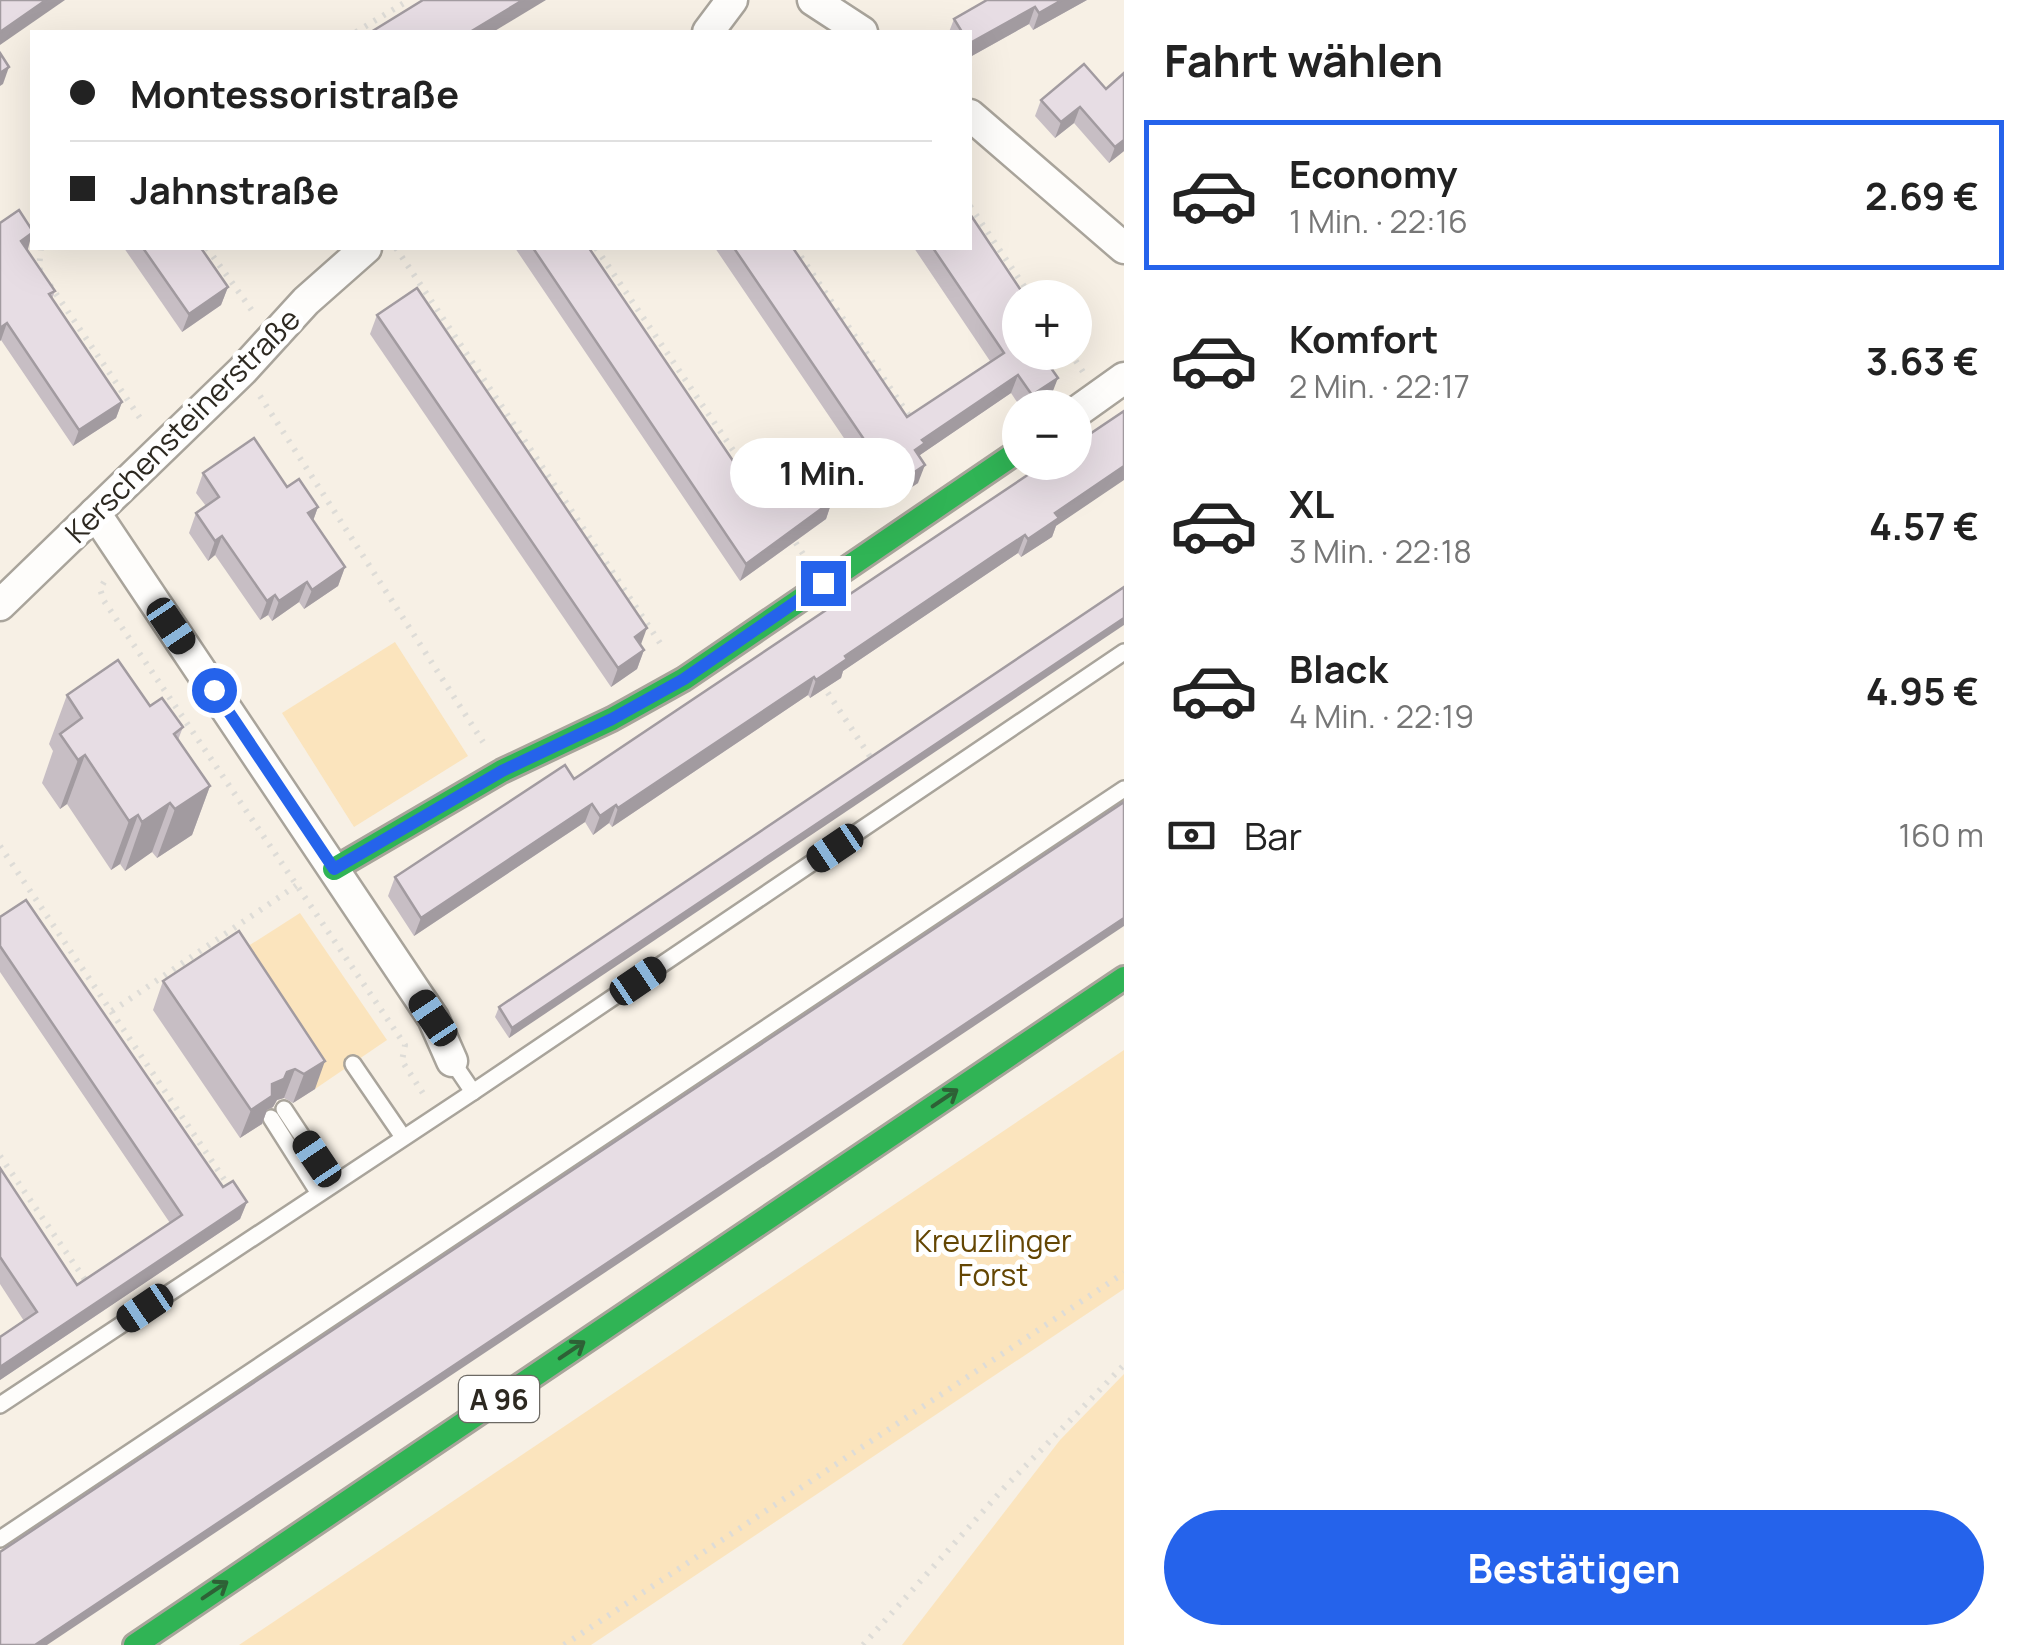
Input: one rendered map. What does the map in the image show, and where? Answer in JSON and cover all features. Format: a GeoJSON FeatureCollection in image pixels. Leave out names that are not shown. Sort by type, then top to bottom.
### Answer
{"type":"FeatureCollection","features":[{"type":"Feature","properties":{"kind":"main road"},"geometry":{"type":"LineString","coordinates":[[334,869],[502,771],[612,719],[684,679],[1002,462]]}},
{"type":"Feature","properties":{"kind":"main road","name":"A 96"},"geometry":{"type":"LineString","coordinates":[[135,1645],[1124,978]]}},
{"type":"Feature","properties":{"kind":"street"},"geometry":{"type":"LineString","coordinates":[[710,30],[732,0]]}},
{"type":"Feature","properties":{"kind":"street"},"geometry":{"type":"LineString","coordinates":[[814,0],[859,30]]}},
{"type":"Feature","properties":{"kind":"street"},"geometry":{"type":"LineString","coordinates":[[972,116],[1124,248]]}},
{"type":"Feature","properties":{"kind":"street","name":"Kerschensteinerstraße"},"geometry":{"type":"LineString","coordinates":[[0,605],[162,450],[306,302],[364,250]]}},
{"type":"Feature","properties":{"kind":"street"},"geometry":{"type":"LineString","coordinates":[[1092,401],[1124,378]]}},
{"type":"Feature","properties":{"kind":"street"},"geometry":{"type":"LineString","coordinates":[[95,513],[433,1018],[452,1061]]}},
{"type":"Feature","properties":{"kind":"lane"},"geometry":{"type":"LineString","coordinates":[[0,1405],[473,1092],[1124,652]]}},
{"type":"Feature","properties":{"kind":"lane"},"geometry":{"type":"LineString","coordinates":[[0,1539],[1124,788]]}},
{"type":"Feature","properties":{"kind":"lane"},"geometry":{"type":"LineString","coordinates":[[452,1061],[473,1092]]}},
{"type":"Feature","properties":{"kind":"lane"},"geometry":{"type":"LineString","coordinates":[[353,1064],[403,1137]]}},
{"type":"Feature","properties":{"kind":"lane"},"geometry":{"type":"LineString","coordinates":[[318,1192],[277,1114],[333,1182]]}},
{"type":"Feature","properties":{"kind":"path"},"geometry":{"type":"LineString","coordinates":[[359,30],[409,0]]}},
{"type":"Feature","properties":{"kind":"path"},"geometry":{"type":"LineString","coordinates":[[972,209],[1020,280]]}},
{"type":"Feature","properties":{"kind":"path"},"geometry":{"type":"LineString","coordinates":[[41,250],[39,268],[162,450]]}},
{"type":"Feature","properties":{"kind":"path"},"geometry":{"type":"LineString","coordinates":[[209,250],[272,338]]}},
{"type":"Feature","properties":{"kind":"path"},"geometry":{"type":"LineString","coordinates":[[397,250],[684,679]]}},
{"type":"Feature","properties":{"kind":"path"},"geometry":{"type":"LineString","coordinates":[[597,250],[761,492]]}},
{"type":"Feature","properties":{"kind":"path"},"geometry":{"type":"LineString","coordinates":[[796,250],[918,429]]}},
{"type":"Feature","properties":{"kind":"path"},"geometry":{"type":"LineString","coordinates":[[242,370],[502,771]]}},
{"type":"Feature","properties":{"kind":"path"},"geometry":{"type":"LineString","coordinates":[[783,524],[823,583]]}},
{"type":"Feature","properties":{"kind":"path"},"geometry":{"type":"LineString","coordinates":[[128,563],[104,582],[100,589],[104,600],[406,1045],[402,1061],[437,1115]]}},
{"type":"Feature","properties":{"kind":"path"},"geometry":{"type":"LineString","coordinates":[[815,674],[901,804]]}},
{"type":"Feature","properties":{"kind":"path"},"geometry":{"type":"LineString","coordinates":[[168,724],[181,715]]}},
{"type":"Feature","properties":{"kind":"path"},"geometry":{"type":"LineString","coordinates":[[0,846],[258,1231]]}},
{"type":"Feature","properties":{"kind":"path"},"geometry":{"type":"LineString","coordinates":[[112,1012],[297,885]]}},
{"type":"Feature","properties":{"kind":"path"},"geometry":{"type":"LineString","coordinates":[[25,908],[38,900]]}},
{"type":"Feature","properties":{"kind":"path"},"geometry":{"type":"LineString","coordinates":[[0,1156],[117,1326]]}},
{"type":"Feature","properties":{"kind":"path"},"geometry":{"type":"LineString","coordinates":[[564,1645],[1124,1273]]}},
{"type":"Feature","properties":{"kind":"path"},"geometry":{"type":"LineString","coordinates":[[863,1645],[1004,1488],[1124,1365]]}},
{"type":"Feature","properties":{"kind":"green space"},"geometry":{"type":"Polygon","coordinates":[[[395,642],[468,756],[354,827],[282,713],[395,642]]]}},
{"type":"Feature","properties":{"kind":"green space"},"geometry":{"type":"Polygon","coordinates":[[[300,913],[387,1040],[315,1089],[228,959],[300,913]]]}},
{"type":"Feature","properties":{"kind":"green space","name":"Kreuzlinger Forst"},"geometry":{"type":"Polygon","coordinates":[[[1124,1050],[1124,1289],[591,1645],[239,1645],[1124,1050]]]}},
{"type":"Feature","properties":{"kind":"green space"},"geometry":{"type":"Polygon","coordinates":[[[1124,1374],[1124,1645],[902,1645],[1060,1440],[1124,1374]]]}},
{"type":"Feature","properties":{"kind":"building"},"geometry":{"type":"Polygon","coordinates":[[[0,0],[46,0],[0,32],[0,0]]]}},
{"type":"Feature","properties":{"kind":"building"},"geometry":{"type":"Polygon","coordinates":[[[423,0],[523,0],[473,30],[374,30],[423,0]]]}},
{"type":"Feature","properties":{"kind":"building"},"geometry":{"type":"Polygon","coordinates":[[[987,0],[1062,0],[1039,13],[1035,7],[972,42],[972,30],[961,30],[954,19],[987,0]]]}},
{"type":"Feature","properties":{"kind":"building"},"geometry":{"type":"Polygon","coordinates":[[[0,53],[9,67],[0,73],[0,53]]]}},
{"type":"Feature","properties":{"kind":"building"},"geometry":{"type":"Polygon","coordinates":[[[1084,64],[1106,89],[1124,73],[1124,140],[1115,147],[1080,107],[1061,122],[1041,100],[1084,64]]]}},
{"type":"Feature","properties":{"kind":"building"},"geometry":{"type":"Polygon","coordinates":[[[19,210],[30,227],[30,234],[21,241],[55,291],[49,294],[122,402],[79,430],[7,323],[0,328],[0,223],[19,210]]]}},
{"type":"Feature","properties":{"kind":"building"},"geometry":{"type":"Polygon","coordinates":[[[972,217],[1014,280],[1002,280],[1002,350],[934,250],[972,250],[972,217]]]}},
{"type":"Feature","properties":{"kind":"building"},"geometry":{"type":"Polygon","coordinates":[[[144,250],[202,250],[228,287],[189,314],[144,250]]]}},
{"type":"Feature","properties":{"kind":"building"},"geometry":{"type":"Polygon","coordinates":[[[534,250],[590,250],[750,486],[792,457],[810,484],[817,480],[832,501],[746,564],[534,250]]]}},
{"type":"Feature","properties":{"kind":"building"},"geometry":{"type":"Polygon","coordinates":[[[735,250],[794,250],[907,417],[1002,354],[1002,370],[1052,370],[1058,378],[1040,390],[1028,390],[1018,375],[922,440],[925,443],[915,450],[925,465],[895,485],[735,250]]]}},
{"type":"Feature","properties":{"kind":"building"},"geometry":{"type":"Polygon","coordinates":[[[417,288],[647,628],[635,637],[644,650],[618,668],[377,315],[417,288]]]}},
{"type":"Feature","properties":{"kind":"building"},"geometry":{"type":"Polygon","coordinates":[[[1124,411],[1124,466],[1055,513],[1059,518],[999,552],[845,656],[847,659],[816,680],[814,677],[618,808],[616,805],[600,816],[592,804],[421,918],[395,877],[565,765],[574,779],[1020,480],[1092,480],[1092,433],[1124,411]]]}},
{"type":"Feature","properties":{"kind":"building"},"geometry":{"type":"Polygon","coordinates":[[[254,438],[287,487],[299,479],[318,507],[308,513],[345,567],[312,590],[307,582],[279,601],[275,595],[267,601],[222,536],[215,541],[196,513],[219,497],[203,473],[254,438]]]}},
{"type":"Feature","properties":{"kind":"building"},"geometry":{"type":"Polygon","coordinates":[[[1124,587],[1124,618],[512,1028],[499,1007],[1124,587]]]}},
{"type":"Feature","properties":{"kind":"building"},"geometry":{"type":"Polygon","coordinates":[[[118,660],[150,706],[162,698],[183,727],[174,734],[210,786],[175,809],[170,803],[142,822],[138,815],[129,821],[85,755],[78,760],[60,734],[82,718],[67,695],[118,660]]]}},
{"type":"Feature","properties":{"kind":"building"},"geometry":{"type":"Polygon","coordinates":[[[1124,802],[1124,918],[35,1645],[0,1645],[0,1552],[1124,802]]]}},
{"type":"Feature","properties":{"kind":"building"},"geometry":{"type":"Polygon","coordinates":[[[26,900],[223,1187],[233,1181],[247,1202],[0,1367],[0,1337],[37,1312],[0,1257],[0,1168],[77,1285],[182,1215],[0,946],[0,917],[26,900]]]}},
{"type":"Feature","properties":{"kind":"building"},"geometry":{"type":"Polygon","coordinates":[[[239,931],[325,1061],[304,1074],[295,1069],[287,1072],[284,1079],[272,1084],[272,1096],[251,1110],[163,981],[239,931]]]}},
{"type":"Feature","properties":{"kind":"traffic: fast"},"geometry":{"type":"LineString","coordinates":[[334,869],[502,771],[612,719],[684,679],[1002,462]]}},
{"type":"Feature","properties":{"kind":"traffic: fast"},"geometry":{"type":"LineString","coordinates":[[135,1645],[1124,978]]}},
{"type":"Feature","properties":{"kind":"route"},"geometry":{"type":"LineString","coordinates":[[214,690],[334,869],[502,771],[612,719],[684,679],[823,583]]}}]}
